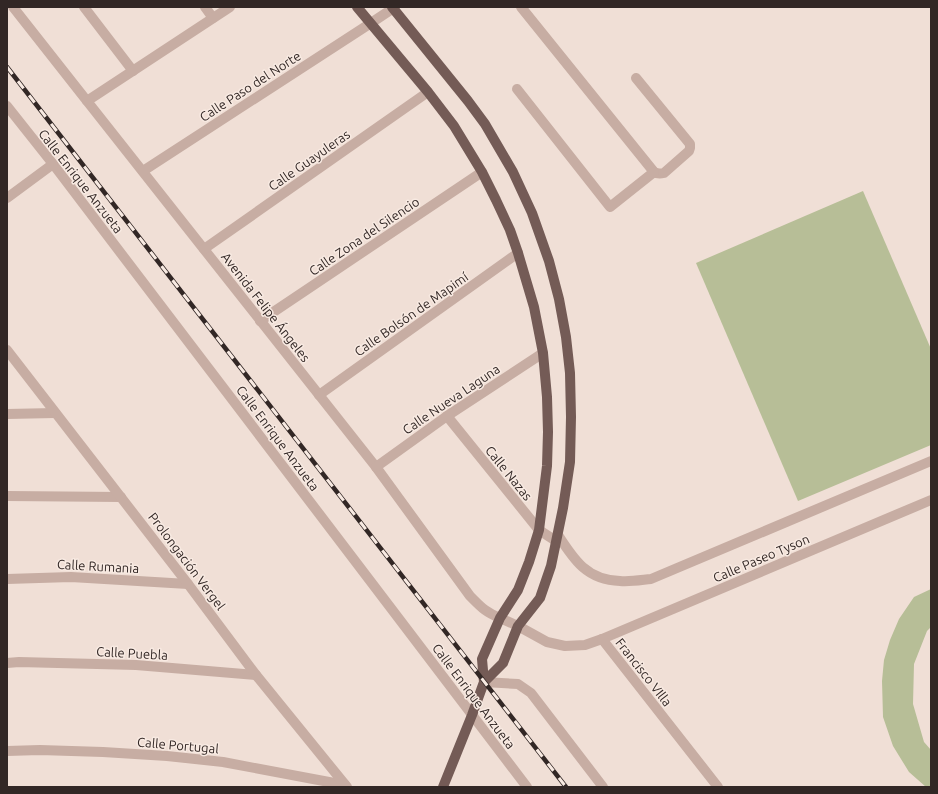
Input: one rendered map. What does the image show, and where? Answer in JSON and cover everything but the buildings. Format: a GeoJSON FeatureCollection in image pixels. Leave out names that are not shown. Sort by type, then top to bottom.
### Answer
{"type":"FeatureCollection","features":[{"type":"Feature","properties":{"kind":"main road"},"geometry":{"type":"LineString","coordinates":[[358,7],[454,126],[482,172],[510,230],[518,253],[534,307],[543,353],[547,397],[548,432],[547,466],[539,530],[518,590],[500,618],[482,659],[484,682],[443,787]]}},
{"type":"Feature","properties":{"kind":"main road"},"geometry":{"type":"LineString","coordinates":[[393,7],[468,101],[484,124],[513,172],[532,213],[549,261],[559,299],[566,337],[570,374],[572,417],[570,462],[563,508],[551,566],[540,598],[518,626],[503,663],[484,682]]}},
{"type":"Feature","properties":{"kind":"street","name":"Avenida Felipe Ángeles"},"geometry":{"type":"LineString","coordinates":[[13,7],[376,467],[470,596],[490,614],[500,618]]}},
{"type":"Feature","properties":{"kind":"street"},"geometry":{"type":"LineString","coordinates":[[84,7],[133,71]]}},
{"type":"Feature","properties":{"kind":"street"},"geometry":{"type":"LineString","coordinates":[[205,7],[213,18]]}},
{"type":"Feature","properties":{"kind":"street"},"geometry":{"type":"LineString","coordinates":[[87,101],[230,7]]}},
{"type":"Feature","properties":{"kind":"street","name":"Calle Paso del Norte"},"geometry":{"type":"LineString","coordinates":[[142,171],[372,23],[393,7]]}},
{"type":"Feature","properties":{"kind":"street"},"geometry":{"type":"LineString","coordinates":[[521,7],[654,172],[656,174],[661,174],[689,150],[690,144],[636,78]]}},
{"type":"Feature","properties":{"kind":"street"},"geometry":{"type":"LineString","coordinates":[[517,89],[610,207],[654,172]]}},
{"type":"Feature","properties":{"kind":"street","name":"Calle Guayuleras"},"geometry":{"type":"LineString","coordinates":[[204,249],[428,92]]}},
{"type":"Feature","properties":{"kind":"street","name":"Calle Enrique Anzueta"},"geometry":{"type":"LineString","coordinates":[[7,106],[53,164],[527,787]]}},
{"type":"Feature","properties":{"kind":"street"},"geometry":{"type":"LineString","coordinates":[[7,198],[53,164]]}},
{"type":"Feature","properties":{"kind":"street","name":"Calle Zona del Silencio"},"geometry":{"type":"LineString","coordinates":[[260,321],[482,172]]}},
{"type":"Feature","properties":{"kind":"street","name":"Calle Bolsón de Mapimí"},"geometry":{"type":"LineString","coordinates":[[319,395],[518,253]]}},
{"type":"Feature","properties":{"kind":"street","name":"Prolongación Vergel"},"geometry":{"type":"LineString","coordinates":[[7,350],[188,584],[256,675],[346,786]]}},
{"type":"Feature","properties":{"kind":"street","name":"Calle Nueva Laguna"},"geometry":{"type":"LineString","coordinates":[[376,467],[447,416],[543,353]]}},
{"type":"Feature","properties":{"kind":"street"},"geometry":{"type":"LineString","coordinates":[[7,414],[55,413]]}},
{"type":"Feature","properties":{"kind":"street","name":"Calle Nazas"},"geometry":{"type":"LineString","coordinates":[[447,416],[539,530],[557,538]]}},
{"type":"Feature","properties":{"kind":"street"},"geometry":{"type":"LineString","coordinates":[[557,538],[573,558],[586,570],[599,578],[620,581],[651,579],[931,462]]}},
{"type":"Feature","properties":{"kind":"street"},"geometry":{"type":"LineString","coordinates":[[7,496],[121,497]]}},
{"type":"Feature","properties":{"kind":"street","name":"Calle Paseo Tyson"},"geometry":{"type":"LineString","coordinates":[[602,639],[931,500]]}},
{"type":"Feature","properties":{"kind":"street","name":"Calle Rumania"},"geometry":{"type":"LineString","coordinates":[[7,579],[71,576],[188,584]]}},
{"type":"Feature","properties":{"kind":"street","name":"Francisco VIlla"},"geometry":{"type":"LineString","coordinates":[[500,618],[547,642],[565,646],[585,645],[602,639],[718,787]]}},
{"type":"Feature","properties":{"kind":"street","name":"Calle Puebla"},"geometry":{"type":"LineString","coordinates":[[7,664],[19,662],[136,665],[256,675]]}},
{"type":"Feature","properties":{"kind":"street"},"geometry":{"type":"LineString","coordinates":[[484,682],[518,684],[531,693],[603,787]]}},
{"type":"Feature","properties":{"kind":"street","name":"Calle Portugal"},"geometry":{"type":"LineString","coordinates":[[7,751],[40,750],[167,756],[223,762],[346,786]]}},
{"type":"Feature","properties":{"kind":"green space"},"geometry":{"type":"Polygon","coordinates":[[[863,191],[931,349],[931,445],[798,501],[696,263],[863,191]]]}},
{"type":"Feature","properties":{"kind":"green space"},"geometry":{"type":"Polygon","coordinates":[[[931,589],[931,627],[927,631],[914,664],[913,704],[924,742],[931,750],[931,787],[926,787],[909,772],[893,746],[883,717],[882,681],[884,660],[890,640],[899,619],[914,597],[931,589]]]}},
{"type":"Feature","properties":{"kind":"railway"},"geometry":{"type":"LineString","coordinates":[[7,67],[566,787]]}}]}
